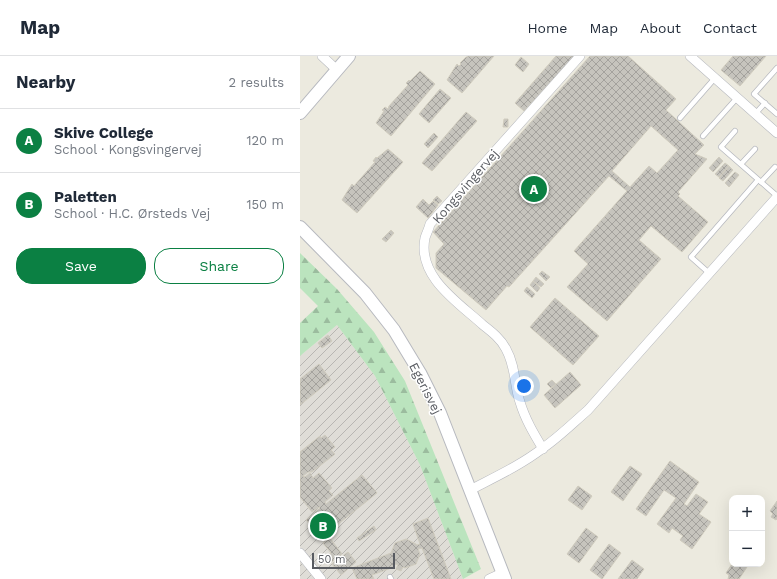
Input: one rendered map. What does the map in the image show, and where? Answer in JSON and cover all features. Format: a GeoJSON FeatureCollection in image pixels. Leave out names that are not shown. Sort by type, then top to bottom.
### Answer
{"type":"FeatureCollection","features":[{"type":"Feature","properties":{"kind":"street"},"geometry":{"type":"LineString","coordinates":[[322,56],[337,70]]}},
{"type":"Feature","properties":{"kind":"street"},"geometry":{"type":"LineString","coordinates":[[300,113],[349,56]]}},
{"type":"Feature","properties":{"kind":"street","name":"Kongsvingervej"},"geometry":{"type":"LineString","coordinates":[[543,449],[527,421],[519,401],[514,368],[506,349],[497,337],[440,287],[429,271],[425,254],[425,239],[430,224],[580,56]]}},
{"type":"Feature","properties":{"kind":"street"},"geometry":{"type":"LineString","coordinates":[[690,56],[777,133]]}},
{"type":"Feature","properties":{"kind":"street"},"geometry":{"type":"LineString","coordinates":[[470,490],[512,469],[543,449],[588,410],[777,197]]}},
{"type":"Feature","properties":{"kind":"street","name":"Egerisvej"},"geometry":{"type":"LineString","coordinates":[[300,226],[365,293],[394,330],[420,373],[440,413],[503,576]]}},
{"type":"Feature","properties":{"kind":"street"},"geometry":{"type":"LineString","coordinates":[[300,553],[321,579]]}},
{"type":"Feature","properties":{"kind":"street"},"geometry":{"type":"LineString","coordinates":[[489,579],[503,576]]}},
{"type":"Feature","properties":{"kind":"lane"},"geometry":{"type":"LineString","coordinates":[[776,112],[754,94],[777,68]]}},
{"type":"Feature","properties":{"kind":"lane"},"geometry":{"type":"LineString","coordinates":[[680,118],[715,78]]}},
{"type":"Feature","properties":{"kind":"lane"},"geometry":{"type":"LineString","coordinates":[[704,136],[737,98]]}},
{"type":"Feature","properties":{"kind":"lane"},"geometry":{"type":"LineString","coordinates":[[756,114],[765,103]]}},
{"type":"Feature","properties":{"kind":"lane"},"geometry":{"type":"LineString","coordinates":[[735,132],[721,147],[777,197]]}},
{"type":"Feature","properties":{"kind":"lane"},"geometry":{"type":"LineString","coordinates":[[741,164],[755,149]]}},
{"type":"Feature","properties":{"kind":"lane"},"geometry":{"type":"LineString","coordinates":[[709,273],[691,257],[760,181],[775,167]]}},
{"type":"Feature","properties":{"kind":"shaded area"},"geometry":{"type":"Polygon","coordinates":[[[337,325],[375,376],[420,465],[463,579],[300,579],[300,356],[337,325]]]}},
{"type":"Feature","properties":{"kind":"green space"},"geometry":{"type":"Polygon","coordinates":[[[300,253],[337,289],[374,332],[405,381],[481,569],[463,579],[420,465],[375,376],[337,325],[300,356],[300,323],[318,306],[300,288],[300,253]]]}},
{"type":"Feature","properties":{"kind":"building"},"geometry":{"type":"Polygon","coordinates":[[[468,56],[494,56],[462,93],[447,80],[457,64],[459,66],[461,64],[460,63],[468,56]]]}},
{"type":"Feature","properties":{"kind":"building"},"geometry":{"type":"Polygon","coordinates":[[[556,56],[574,56],[524,111],[515,103],[556,56]]]}},
{"type":"Feature","properties":{"kind":"building"},"geometry":{"type":"Polygon","coordinates":[[[590,56],[628,56],[676,99],[666,110],[704,145],[695,154],[707,159],[678,192],[680,194],[678,196],[708,222],[682,252],[651,226],[639,240],[661,259],[607,321],[567,287],[588,264],[574,251],[627,191],[609,176],[509,287],[507,286],[486,310],[436,268],[436,253],[444,244],[433,232],[590,56]],[[651,126],[612,171],[630,187],[649,166],[657,173],[678,150],[651,126]]]}},
{"type":"Feature","properties":{"kind":"building"},"geometry":{"type":"Polygon","coordinates":[[[733,56],[766,56],[740,86],[721,70],[733,56]]]}},
{"type":"Feature","properties":{"kind":"building"},"geometry":{"type":"Polygon","coordinates":[[[521,57],[529,64],[523,72],[515,65],[521,57]]]}},
{"type":"Feature","properties":{"kind":"building"},"geometry":{"type":"Polygon","coordinates":[[[420,71],[435,84],[391,136],[376,123],[384,111],[382,110],[385,107],[388,109],[408,85],[406,83],[420,71]]]}},
{"type":"Feature","properties":{"kind":"building"},"geometry":{"type":"Polygon","coordinates":[[[440,89],[451,98],[429,123],[419,114],[440,89]]]}},
{"type":"Feature","properties":{"kind":"building"},"geometry":{"type":"Polygon","coordinates":[[[466,112],[477,121],[432,171],[422,163],[466,112]]]}},
{"type":"Feature","properties":{"kind":"building"},"geometry":{"type":"Polygon","coordinates":[[[504,119],[508,119],[508,127],[503,127],[504,119]]]}},
{"type":"Feature","properties":{"kind":"building"},"geometry":{"type":"Polygon","coordinates":[[[434,133],[438,137],[428,148],[424,144],[434,133]]]}},
{"type":"Feature","properties":{"kind":"building"},"geometry":{"type":"Polygon","coordinates":[[[388,149],[403,162],[357,213],[342,200],[352,184],[354,186],[375,162],[373,161],[376,157],[377,158],[388,149]]]}},
{"type":"Feature","properties":{"kind":"building"},"geometry":{"type":"Polygon","coordinates":[[[719,157],[723,161],[713,172],[709,168],[719,157]]]}},
{"type":"Feature","properties":{"kind":"building"},"geometry":{"type":"Polygon","coordinates":[[[725,163],[729,166],[719,177],[715,174],[725,163]]]}},
{"type":"Feature","properties":{"kind":"building"},"geometry":{"type":"Polygon","coordinates":[[[729,166],[733,170],[723,181],[719,178],[729,166]]]}},
{"type":"Feature","properties":{"kind":"building"},"geometry":{"type":"Polygon","coordinates":[[[735,172],[739,175],[729,187],[725,183],[735,172]]]}},
{"type":"Feature","properties":{"kind":"building"},"geometry":{"type":"Polygon","coordinates":[[[437,196],[442,201],[438,204],[433,200],[437,196]]]}},
{"type":"Feature","properties":{"kind":"building"},"geometry":{"type":"Polygon","coordinates":[[[423,199],[429,205],[433,201],[438,205],[428,218],[416,207],[423,199]]]}},
{"type":"Feature","properties":{"kind":"building"},"geometry":{"type":"Polygon","coordinates":[[[391,230],[394,233],[386,242],[382,239],[391,230]]]}},
{"type":"Feature","properties":{"kind":"building"},"geometry":{"type":"Polygon","coordinates":[[[542,271],[550,277],[546,281],[539,274],[542,271]]]}},
{"type":"Feature","properties":{"kind":"building"},"geometry":{"type":"Polygon","coordinates":[[[536,277],[544,284],[541,287],[533,281],[536,277]]]}},
{"type":"Feature","properties":{"kind":"building"},"geometry":{"type":"Polygon","coordinates":[[[533,281],[540,288],[537,292],[530,285],[533,281]]]}},
{"type":"Feature","properties":{"kind":"building"},"geometry":{"type":"Polygon","coordinates":[[[527,287],[535,294],[532,298],[524,291],[527,287]]]}},
{"type":"Feature","properties":{"kind":"building"},"geometry":{"type":"Polygon","coordinates":[[[555,298],[599,336],[573,365],[530,327],[555,298]]]}},
{"type":"Feature","properties":{"kind":"building"},"geometry":{"type":"Polygon","coordinates":[[[328,335],[332,341],[322,348],[318,343],[328,335]]]}},
{"type":"Feature","properties":{"kind":"building"},"geometry":{"type":"Polygon","coordinates":[[[319,364],[331,380],[300,405],[300,379],[319,364]]]}},
{"type":"Feature","properties":{"kind":"building"},"geometry":{"type":"Polygon","coordinates":[[[570,372],[581,385],[555,408],[544,395],[570,372]]]}},
{"type":"Feature","properties":{"kind":"building"},"geometry":{"type":"Polygon","coordinates":[[[552,380],[556,384],[551,388],[547,384],[552,380]]]}},
{"type":"Feature","properties":{"kind":"building"},"geometry":{"type":"Polygon","coordinates":[[[325,435],[335,447],[331,450],[335,454],[312,472],[308,472],[303,476],[305,477],[310,473],[313,478],[319,473],[332,488],[329,491],[333,495],[325,502],[326,504],[362,475],[377,493],[321,538],[306,520],[320,508],[319,507],[312,512],[300,497],[300,452],[320,436],[321,438],[325,435]]]}},
{"type":"Feature","properties":{"kind":"building"},"geometry":{"type":"Polygon","coordinates":[[[670,461],[699,482],[684,504],[687,506],[696,494],[708,502],[699,514],[711,522],[692,549],[680,540],[683,536],[672,528],[669,533],[657,524],[676,498],[664,490],[646,516],[636,509],[670,461]]]}},
{"type":"Feature","properties":{"kind":"building"},"geometry":{"type":"Polygon","coordinates":[[[630,466],[642,474],[623,501],[611,492],[630,466]]]}},
{"type":"Feature","properties":{"kind":"building"},"geometry":{"type":"Polygon","coordinates":[[[578,486],[592,496],[582,510],[568,500],[578,486]]]}},
{"type":"Feature","properties":{"kind":"building"},"geometry":{"type":"Polygon","coordinates":[[[777,501],[776,520],[771,517],[773,514],[770,511],[777,501]]]}},
{"type":"Feature","properties":{"kind":"building"},"geometry":{"type":"Polygon","coordinates":[[[428,518],[451,579],[434,579],[422,548],[418,549],[420,554],[416,564],[405,568],[403,567],[401,571],[396,569],[398,565],[395,564],[394,567],[372,575],[374,579],[357,579],[352,568],[391,553],[395,543],[406,539],[417,545],[420,544],[413,524],[428,518]]]}},
{"type":"Feature","properties":{"kind":"building"},"geometry":{"type":"Polygon","coordinates":[[[374,526],[376,530],[359,541],[357,538],[374,526]]]}},
{"type":"Feature","properties":{"kind":"building"},"geometry":{"type":"Polygon","coordinates":[[[586,528],[598,537],[579,563],[567,554],[586,528]]]}},
{"type":"Feature","properties":{"kind":"building"},"geometry":{"type":"Polygon","coordinates":[[[330,538],[342,554],[329,564],[325,558],[331,553],[323,543],[330,538]]]}},
{"type":"Feature","properties":{"kind":"building"},"geometry":{"type":"Polygon","coordinates":[[[609,544],[621,553],[602,579],[590,570],[609,544]]]}},
{"type":"Feature","properties":{"kind":"building"},"geometry":{"type":"Polygon","coordinates":[[[348,552],[356,562],[341,575],[332,564],[348,552]]]}},
{"type":"Feature","properties":{"kind":"building"},"geometry":{"type":"Polygon","coordinates":[[[632,560],[644,569],[637,579],[618,579],[632,560]]]}},
{"type":"Feature","properties":{"kind":"building"},"geometry":{"type":"Polygon","coordinates":[[[730,567],[747,567],[739,579],[728,579],[729,575],[726,573],[730,567]]]}},
{"type":"Feature","properties":{"kind":"place","name":"Skive College"},"geometry":{"type":"Point","coordinates":[534,189]}},
{"type":"Feature","properties":{"kind":"place","name":"Paletten"},"geometry":{"type":"Point","coordinates":[323,526]}}]}
